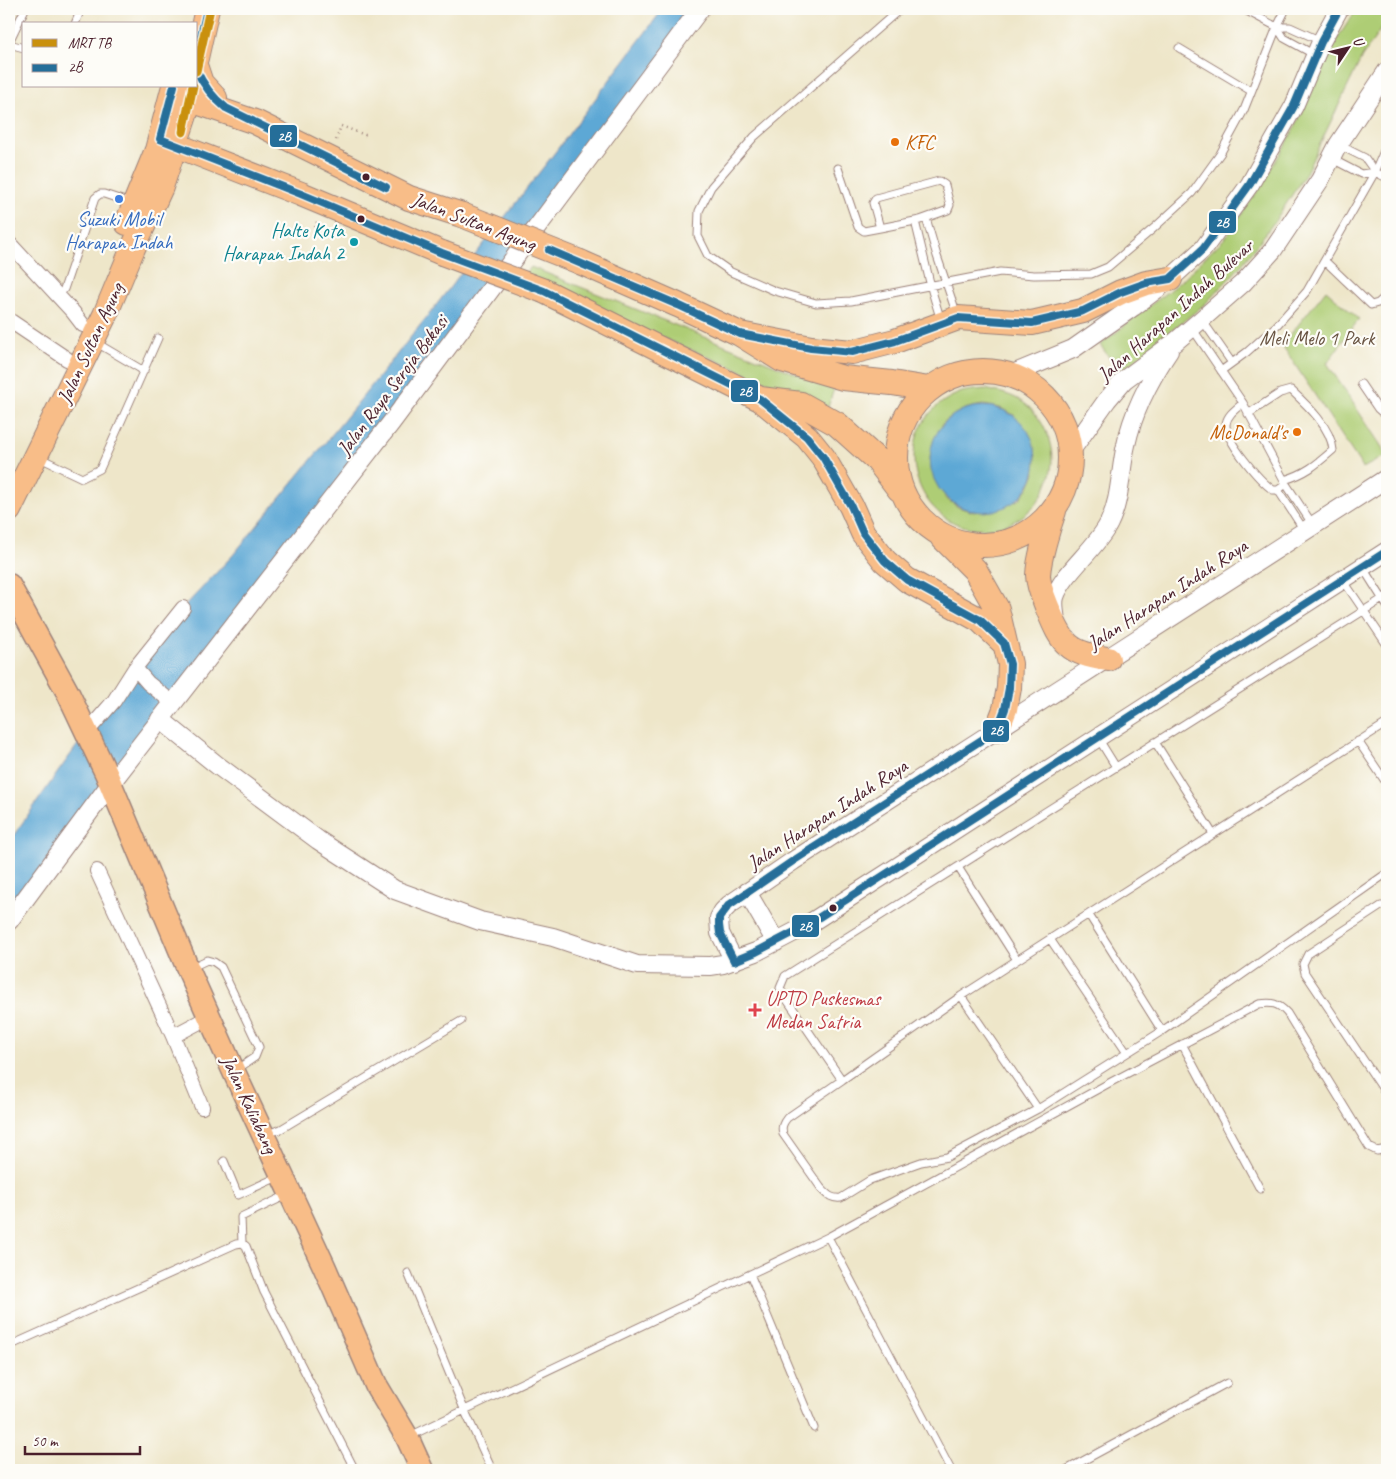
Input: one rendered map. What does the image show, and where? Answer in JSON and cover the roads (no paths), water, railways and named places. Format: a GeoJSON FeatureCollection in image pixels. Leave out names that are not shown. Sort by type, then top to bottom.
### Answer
{"type":"FeatureCollection","features":[{"type":"Feature","properties":{"kind":"highway"},"geometry":{"type":"LineString","coordinates":[[187,22],[190,9]]}},
{"type":"Feature","properties":{"kind":"highway"},"geometry":{"type":"LineString","coordinates":[[198,48],[206,9]]}},
{"type":"Feature","properties":{"kind":"highway"},"geometry":{"type":"LineString","coordinates":[[198,74],[201,83],[233,114]]}},
{"type":"Feature","properties":{"kind":"highway","name":"Jalan Sultan Agung"},"geometry":{"type":"LineString","coordinates":[[9,478],[67,358],[87,333],[161,187],[167,141],[178,90],[255,122],[409,198],[462,215],[580,262],[678,305],[740,334],[782,360],[843,378],[929,389]]}},
{"type":"Feature","properties":{"kind":"highway","name":"Jalan Sultan Agung"},"geometry":{"type":"LineString","coordinates":[[167,141],[219,160],[442,253],[544,291],[760,399],[801,404],[837,424],[877,460],[903,495]]}},
{"type":"Feature","properties":{"kind":"highway","name":"Jalan Sultan Agung"},"geometry":{"type":"LineString","coordinates":[[9,510],[36,456],[87,333],[135,205],[167,141]]}},
{"type":"Feature","properties":{"kind":"highway"},"geometry":{"type":"LineString","coordinates":[[161,187],[180,169],[197,163],[219,160]]}},
{"type":"Feature","properties":{"kind":"highway"},"geometry":{"type":"LineString","coordinates":[[740,334],[811,348],[852,352],[895,341],[950,321],[1041,322],[1083,311],[1121,292],[1146,283],[1170,279]]}},
{"type":"Feature","properties":{"kind":"highway"},"geometry":{"type":"LineString","coordinates":[[997,730],[1005,709],[1009,688],[1010,664],[997,610],[975,570],[918,517],[903,495],[896,469],[897,439],[909,411],[929,389],[947,378],[968,372],[989,371],[1010,375],[1033,387],[1051,405],[1064,427],[1070,452],[1067,481],[1046,533],[1038,576],[1045,601],[1058,634],[1072,648],[1088,656],[1108,659]]}},
{"type":"Feature","properties":{"kind":"highway"},"geometry":{"type":"LineString","coordinates":[[760,399],[807,437],[823,457],[851,506],[863,533],[885,561],[907,580],[980,620],[1004,643]]}},
{"type":"Feature","properties":{"kind":"highway"},"geometry":{"type":"LineString","coordinates":[[936,532],[965,544],[997,544],[1013,540],[1035,528],[1055,508]]}},
{"type":"Feature","properties":{"kind":"main road","name":"Jalan Kaliabang"},"geometry":{"type":"LineString","coordinates":[[9,585],[87,732],[188,969],[324,1266],[376,1385],[407,1437],[422,1470]]}},
{"type":"Feature","properties":{"kind":"street","name":"Jalan Raya Seroja Bekasi"},"geometry":{"type":"LineString","coordinates":[[9,920],[108,778],[160,719],[171,701],[391,423],[700,9]]}},
{"type":"Feature","properties":{"kind":"street","name":"Jalan Harapan Indah Bulevar"},"geometry":{"type":"LineString","coordinates":[[1010,375],[1073,349],[1170,279],[1203,249],[1250,184],[1294,106],[1318,48],[1339,9]]}},
{"type":"Feature","properties":{"kind":"street","name":"Jalan Harapan Indah Bulevar"},"geometry":{"type":"LineString","coordinates":[[1070,452],[1107,400],[1124,380],[1197,323],[1242,283],[1273,250],[1320,180],[1334,152],[1387,71]]}},
{"type":"Feature","properties":{"kind":"street"},"geometry":{"type":"LineString","coordinates":[[9,243],[73,312],[87,333]]}},
{"type":"Feature","properties":{"kind":"street"},"geometry":{"type":"LineString","coordinates":[[9,320],[67,358]]}},
{"type":"Feature","properties":{"kind":"street"},"geometry":{"type":"LineString","coordinates":[[1058,634],[1055,598],[1061,585],[1102,537],[1110,521],[1116,507],[1126,443],[1140,402],[1158,368],[1175,342]]}},
{"type":"Feature","properties":{"kind":"street","name":"Jalan Harapan Indah Raya"},"geometry":{"type":"LineString","coordinates":[[776,942],[747,892],[792,861],[1387,478]]}},
{"type":"Feature","properties":{"kind":"street"},"geometry":{"type":"LineString","coordinates":[[160,719],[217,765],[311,835],[394,890],[480,921],[553,937],[637,965],[710,966],[734,961],[776,942],[819,918],[1387,551]]}},
{"type":"Feature","properties":{"kind":"street"},"geometry":{"type":"LineString","coordinates":[[87,732],[114,701],[135,668],[183,608]]}},
{"type":"Feature","properties":{"kind":"street"},"geometry":{"type":"LineString","coordinates":[[135,668],[148,682],[171,701]]}},
{"type":"Feature","properties":{"kind":"street"},"geometry":{"type":"LineString","coordinates":[[97,871],[173,1036],[202,1106]]}},
{"type":"Feature","properties":{"kind":"street"},"geometry":{"type":"LineString","coordinates":[[734,961],[720,933],[719,918],[729,904],[747,892]]}},
{"type":"Feature","properties":{"kind":"street"},"geometry":{"type":"LineString","coordinates":[[173,1036],[209,1016]]}},
{"type":"Feature","properties":{"kind":"lane"},"geometry":{"type":"LineString","coordinates":[[22,47],[9,43],[25,9]]}},
{"type":"Feature","properties":{"kind":"lane"},"geometry":{"type":"LineString","coordinates":[[77,22],[81,9]]}},
{"type":"Feature","properties":{"kind":"lane"},"geometry":{"type":"LineString","coordinates":[[900,9],[754,137],[711,187],[700,210],[698,236],[708,256],[731,272],[775,291],[816,303],[851,301],[1000,272],[1034,275],[1091,274],[1108,267],[1192,193],[1220,154],[1244,110],[1277,26],[1286,9]]}},
{"type":"Feature","properties":{"kind":"lane"},"geometry":{"type":"LineString","coordinates":[[1244,9],[1277,26],[1290,27],[1318,48]]}},
{"type":"Feature","properties":{"kind":"lane"},"geometry":{"type":"LineString","coordinates":[[1277,26],[1284,38],[1318,48]]}},
{"type":"Feature","properties":{"kind":"lane"},"geometry":{"type":"LineString","coordinates":[[1179,48],[1252,91]]}},
{"type":"Feature","properties":{"kind":"lane"},"geometry":{"type":"LineString","coordinates":[[1221,371],[1247,352],[1277,325],[1307,290],[1376,172],[1387,144]]}},
{"type":"Feature","properties":{"kind":"lane"},"geometry":{"type":"LineString","coordinates":[[1334,152],[1365,158],[1376,172],[1387,178]]}},
{"type":"Feature","properties":{"kind":"lane"},"geometry":{"type":"LineString","coordinates":[[1334,152],[1361,174],[1376,172]]}},
{"type":"Feature","properties":{"kind":"lane"},"geometry":{"type":"LineString","coordinates":[[838,168],[858,227],[864,231],[880,228],[914,221],[926,218],[949,208],[945,185],[942,182],[876,198],[874,203],[880,228]]}},
{"type":"Feature","properties":{"kind":"lane"},"geometry":{"type":"LineString","coordinates":[[64,289],[95,198],[100,194],[104,194],[135,205]]}},
{"type":"Feature","properties":{"kind":"lane"},"geometry":{"type":"LineString","coordinates":[[926,218],[946,282],[950,321]]}},
{"type":"Feature","properties":{"kind":"lane"},"geometry":{"type":"LineString","coordinates":[[914,221],[931,286],[950,321]]}},
{"type":"Feature","properties":{"kind":"lane"},"geometry":{"type":"LineString","coordinates":[[1325,261],[1371,305],[1378,303],[1387,295]]}},
{"type":"Feature","properties":{"kind":"lane"},"geometry":{"type":"LineString","coordinates":[[1197,323],[1232,363]]}},
{"type":"Feature","properties":{"kind":"lane"},"geometry":{"type":"LineString","coordinates":[[1197,323],[1221,371],[1242,403],[1308,528]]}},
{"type":"Feature","properties":{"kind":"lane"},"geometry":{"type":"LineString","coordinates":[[87,333],[144,371]]}},
{"type":"Feature","properties":{"kind":"lane"},"geometry":{"type":"LineString","coordinates":[[36,456],[82,478],[100,469],[158,338]]}},
{"type":"Feature","properties":{"kind":"lane"},"geometry":{"type":"LineString","coordinates":[[1361,384],[1378,409],[1387,417]]}},
{"type":"Feature","properties":{"kind":"lane"},"geometry":{"type":"LineString","coordinates":[[1248,414],[1280,393],[1291,390],[1318,418],[1332,440],[1333,450],[1299,476],[1285,482],[1278,490]]}},
{"type":"Feature","properties":{"kind":"lane"},"geometry":{"type":"LineString","coordinates":[[1242,403],[1232,413],[1226,423],[1238,453],[1250,469],[1268,486],[1273,490],[1278,490],[1308,528]]}},
{"type":"Feature","properties":{"kind":"lane"},"geometry":{"type":"LineString","coordinates":[[1362,567],[1385,597],[1387,606]]}},
{"type":"Feature","properties":{"kind":"lane"},"geometry":{"type":"LineString","coordinates":[[1343,580],[1387,645]]}},
{"type":"Feature","properties":{"kind":"lane"},"geometry":{"type":"LineString","coordinates":[[842,1080],[783,994],[780,988],[785,976],[1385,597]]}},
{"type":"Feature","properties":{"kind":"lane"},"geometry":{"type":"LineString","coordinates":[[1387,724],[1358,740],[961,996],[787,1118],[782,1125],[783,1134],[822,1188],[829,1196],[836,1198],[841,1198],[870,1180],[921,1162],[947,1157],[1038,1109],[1162,1031],[1387,873]]}},
{"type":"Feature","properties":{"kind":"lane"},"geometry":{"type":"LineString","coordinates":[[1098,738],[1116,766]]}},
{"type":"Feature","properties":{"kind":"lane"},"geometry":{"type":"LineString","coordinates":[[1358,740],[1387,784]]}},
{"type":"Feature","properties":{"kind":"lane"},"geometry":{"type":"LineString","coordinates":[[1155,742],[1213,834]]}},
{"type":"Feature","properties":{"kind":"lane"},"geometry":{"type":"LineString","coordinates":[[958,867],[1017,960]]}},
{"type":"Feature","properties":{"kind":"lane"},"geometry":{"type":"LineString","coordinates":[[1381,906],[1308,954],[1302,964],[1305,973],[1387,1095]]}},
{"type":"Feature","properties":{"kind":"lane"},"geometry":{"type":"LineString","coordinates":[[1089,914],[1162,1031]]}},
{"type":"Feature","properties":{"kind":"lane"},"geometry":{"type":"LineString","coordinates":[[1050,939],[1127,1053]]}},
{"type":"Feature","properties":{"kind":"lane"},"geometry":{"type":"LineString","coordinates":[[188,969],[207,960],[221,967],[259,1047],[255,1057],[234,1072]]}},
{"type":"Feature","properties":{"kind":"lane"},"geometry":{"type":"LineString","coordinates":[[961,996],[1038,1109]]}},
{"type":"Feature","properties":{"kind":"lane"},"geometry":{"type":"LineString","coordinates":[[407,1437],[828,1237],[1249,1008],[1270,1002],[1276,1004],[1287,1013],[1369,1147],[1377,1152],[1387,1149]]}},
{"type":"Feature","properties":{"kind":"lane"},"geometry":{"type":"LineString","coordinates":[[264,1135],[281,1129],[460,1021]]}},
{"type":"Feature","properties":{"kind":"lane"},"geometry":{"type":"LineString","coordinates":[[1182,1044],[1260,1189]]}},
{"type":"Feature","properties":{"kind":"lane"},"geometry":{"type":"LineString","coordinates":[[224,1161],[238,1194],[286,1184]]}},
{"type":"Feature","properties":{"kind":"lane"},"geometry":{"type":"LineString","coordinates":[[286,1184],[241,1217],[242,1243],[246,1246],[264,1292],[355,1470]]}},
{"type":"Feature","properties":{"kind":"lane"},"geometry":{"type":"LineString","coordinates":[[828,1237],[951,1470]]}},
{"type":"Feature","properties":{"kind":"lane"},"geometry":{"type":"LineString","coordinates":[[9,1346],[236,1244],[242,1243]]}},
{"type":"Feature","properties":{"kind":"lane"},"geometry":{"type":"LineString","coordinates":[[408,1272],[464,1409],[492,1470]]}},
{"type":"Feature","properties":{"kind":"lane"},"geometry":{"type":"LineString","coordinates":[[750,1274],[814,1428]]}},
{"type":"Feature","properties":{"kind":"lane"},"geometry":{"type":"LineString","coordinates":[[1066,1470],[1227,1383]]}},
{"type":"Feature","properties":{"kind":"water"},"geometry":{"type":"Polygon","coordinates":[[[663,9],[701,9],[9,920],[9,842],[58,772],[183,608],[233,555],[430,313],[663,9]]]}},
{"type":"Feature","properties":{"kind":"water"},"geometry":{"type":"Polygon","coordinates":[[[983,406],[1003,410],[1021,421],[1032,439],[1036,459],[1032,479],[1021,497],[1003,508],[983,512],[963,508],[945,497],[934,479],[930,459],[934,439],[945,421],[963,410],[983,406]]]}},
{"type":"Feature","properties":{"kind":"metro line","name":"TB"},"geometry":{"type":"LineString","coordinates":[[198,62],[210,9]]}},
{"type":"Feature","properties":{"kind":"metro line","name":"TB"},"geometry":{"type":"LineString","coordinates":[[183,132],[193,88]]}},
{"type":"Feature","properties":{"kind":"place","name":"KFC"},"geometry":{"type":"Point","coordinates":[895,142]}},
{"type":"Feature","properties":{"kind":"place","name":"Suzuki Mobil Harapan Indah"},"geometry":{"type":"Point","coordinates":[119,199]}},
{"type":"Feature","properties":{"kind":"place","name":"Halte Kota Harapan Indah 2"},"geometry":{"type":"Point","coordinates":[354,242]}},
{"type":"Feature","properties":{"kind":"place","name":"McDonald's"},"geometry":{"type":"Point","coordinates":[1297,432]}},
{"type":"Feature","properties":{"kind":"place","name":"UPTD Puskesmas Medan Satria"},"geometry":{"type":"Point","coordinates":[755,1010]}},
{"type":"Feature","properties":{"kind":"park label","name":"Meli Melo 1 Park"},"geometry":{"type":"Point","coordinates":[1317,338]}}]}
